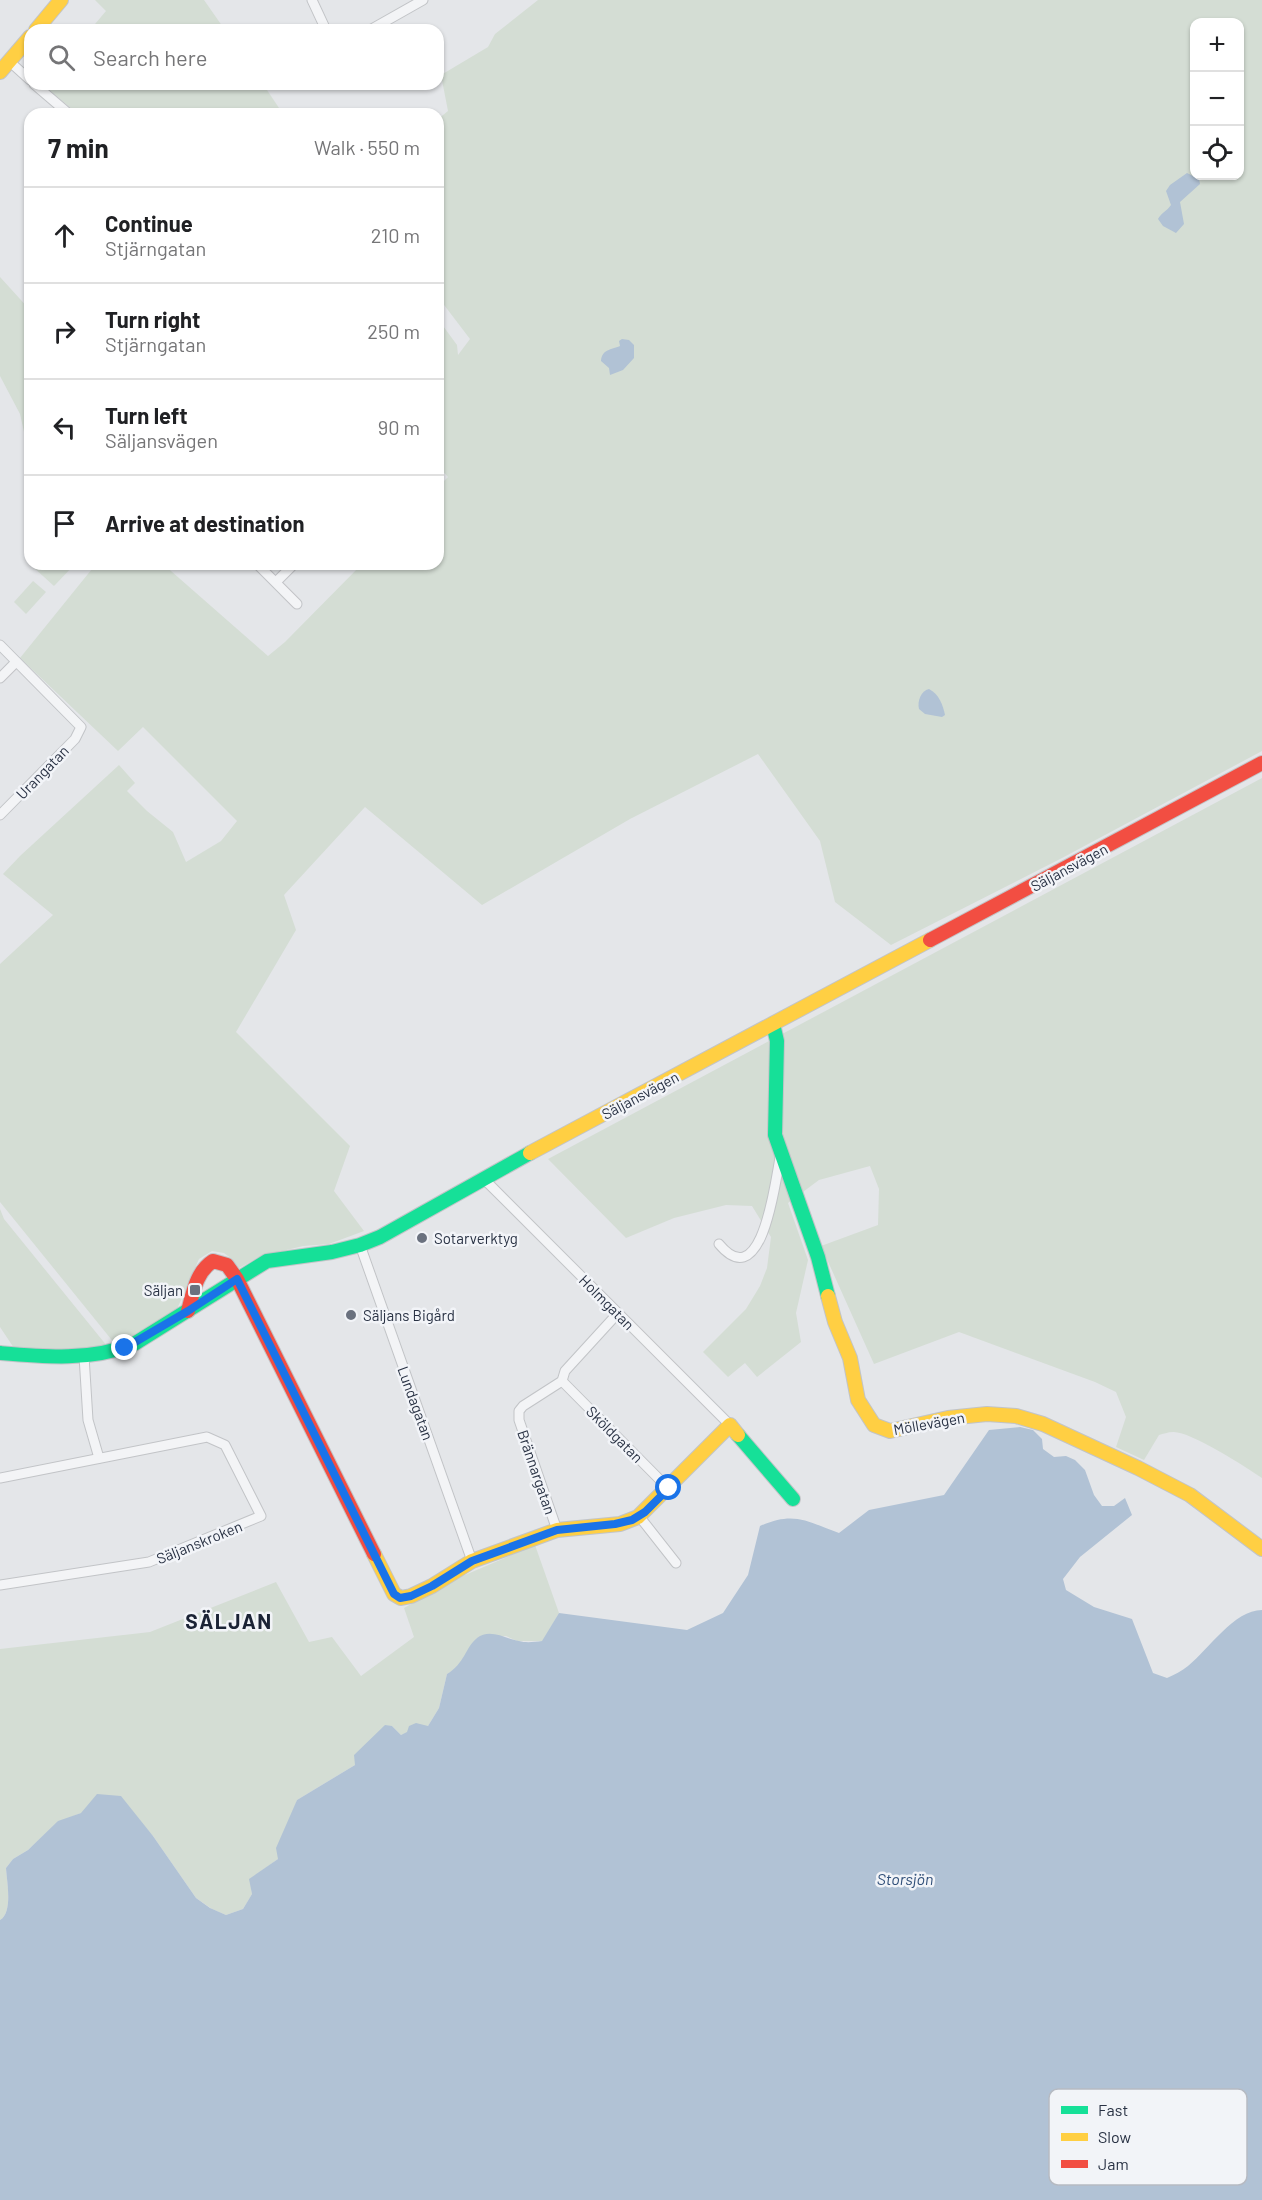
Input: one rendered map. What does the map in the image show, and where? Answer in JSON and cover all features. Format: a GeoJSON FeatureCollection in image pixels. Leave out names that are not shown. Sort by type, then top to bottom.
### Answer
{"type":"FeatureCollection","features":[{"type":"Feature","properties":{"kind":"street"},"geometry":{"type":"LineString","coordinates":[[41,24],[61,0]]}},
{"type":"Feature","properties":{"kind":"street"},"geometry":{"type":"LineString","coordinates":[[312,0],[323,24]]}},
{"type":"Feature","properties":{"kind":"street"},"geometry":{"type":"LineString","coordinates":[[381,24],[423,0]]}},
{"type":"Feature","properties":{"kind":"street"},"geometry":{"type":"LineString","coordinates":[[24,44],[5,67],[24,77]]}},
{"type":"Feature","properties":{"kind":"street"},"geometry":{"type":"LineString","coordinates":[[41,90],[62,108]]}},
{"type":"Feature","properties":{"kind":"street"},"geometry":{"type":"LineString","coordinates":[[263,570],[297,604]]}},
{"type":"Feature","properties":{"kind":"street"},"geometry":{"type":"LineString","coordinates":[[276,582],[288,570]]}},
{"type":"Feature","properties":{"kind":"street"},"geometry":{"type":"LineString","coordinates":[[0,645],[16,662],[0,678]]}},
{"type":"Feature","properties":{"kind":"street","name":"Urangatan"},"geometry":{"type":"LineString","coordinates":[[0,815],[75,739],[81,727],[16,662]]}},
{"type":"Feature","properties":{"kind":"street","name":"Säljansvägen"},"geometry":{"type":"LineString","coordinates":[[0,1353],[42,1357],[84,1356],[125,1348],[267,1262],[344,1250],[380,1237],[483,1178],[1262,763]]}},
{"type":"Feature","properties":{"kind":"street","name":"Möllevägen"},"geometry":{"type":"LineString","coordinates":[[773,1024],[777,1041],[775,1125],[781,1156],[818,1257],[835,1322],[850,1358],[858,1400],[874,1425],[890,1431],[948,1418],[987,1414],[1016,1416],[1043,1424],[1190,1495],[1262,1549]]}},
{"type":"Feature","properties":{"kind":"street"},"geometry":{"type":"LineString","coordinates":[[719,1244],[730,1255],[739,1259],[756,1249],[768,1217],[781,1156]]}},
{"type":"Feature","properties":{"kind":"street","name":"Holmgatan"},"geometry":{"type":"LineString","coordinates":[[483,1178],[730,1425]]}},
{"type":"Feature","properties":{"kind":"street","name":"Lundagatan"},"geometry":{"type":"LineString","coordinates":[[360,1245],[472,1561]]}},
{"type":"Feature","properties":{"kind":"street"},"geometry":{"type":"LineString","coordinates":[[188,1311],[201,1274],[210,1262],[219,1261],[227,1264],[237,1279],[394,1594],[400,1598],[411,1596],[453,1574],[472,1561],[557,1530],[620,1524],[639,1516],[730,1425],[793,1499]]}},
{"type":"Feature","properties":{"kind":"street","name":"Brännargatan"},"geometry":{"type":"LineString","coordinates":[[557,1530],[518,1416],[519,1412],[523,1406],[562,1381],[565,1371],[618,1313]]}},
{"type":"Feature","properties":{"kind":"street"},"geometry":{"type":"LineString","coordinates":[[0,1478],[99,1458],[88,1420],[84,1356]]}},
{"type":"Feature","properties":{"kind":"street","name":"Sköldgatan"},"geometry":{"type":"LineString","coordinates":[[562,1381],[669,1488]]}},
{"type":"Feature","properties":{"kind":"street","name":"Säljanskroken"},"geometry":{"type":"LineString","coordinates":[[0,1585],[149,1562],[261,1516],[225,1445],[207,1437],[99,1458]]}},
{"type":"Feature","properties":{"kind":"street"},"geometry":{"type":"LineString","coordinates":[[639,1516],[676,1563]]}},
{"type":"Feature","properties":{"kind":"shaded area"},"geometry":{"type":"Polygon","coordinates":[[[95,0],[204,0],[221,24],[95,24],[106,11],[95,0]]]}},
{"type":"Feature","properties":{"kind":"shaded area"},"geometry":{"type":"Polygon","coordinates":[[[538,0],[1262,0],[1262,751],[1062,858],[891,945],[835,902],[820,841],[758,754],[630,819],[482,905],[365,807],[284,895],[296,930],[236,1032],[350,1146],[334,1191],[364,1231],[329,1244],[303,1246],[259,1257],[239,1268],[224,1253],[212,1251],[199,1259],[177,1309],[115,1344],[0,1202],[0,964],[53,915],[3,874],[119,765],[135,783],[127,791],[173,832],[186,862],[221,841],[237,821],[143,727],[118,751],[20,658],[91,570],[170,570],[268,656],[285,642],[356,570],[444,570],[444,481],[448,477],[444,473],[444,327],[457,345],[458,355],[470,339],[444,305],[444,114],[448,111],[444,90],[444,73],[488,47],[495,34],[538,0]]]}},
{"type":"Feature","properties":{"kind":"shaded area"},"geometry":{"type":"Polygon","coordinates":[[[49,90],[267,90],[279,108],[71,108],[49,90]]]}},
{"type":"Feature","properties":{"kind":"shaded area"},"geometry":{"type":"Polygon","coordinates":[[[0,277],[24,303],[24,432],[20,414],[0,376],[0,277]]]}},
{"type":"Feature","properties":{"kind":"shaded area"},"geometry":{"type":"Polygon","coordinates":[[[36,570],[69,570],[54,586],[36,570]]]}},
{"type":"Feature","properties":{"kind":"shaded area"},"geometry":{"type":"Polygon","coordinates":[[[33,581],[46,592],[26,614],[14,602],[33,581]]]}},
{"type":"Feature","properties":{"kind":"shaded area"},"geometry":{"type":"Polygon","coordinates":[[[1262,778],[1262,1478],[1218,1451],[1181,1433],[1171,1432],[1159,1435],[1144,1460],[1116,1447],[1126,1417],[1116,1392],[1095,1382],[959,1332],[874,1364],[821,1246],[878,1225],[879,1189],[870,1166],[819,1180],[788,1203],[808,1260],[796,1313],[801,1342],[757,1377],[745,1363],[728,1377],[703,1352],[746,1309],[760,1286],[767,1268],[771,1237],[752,1206],[726,1205],[674,1218],[626,1238],[548,1159],[1262,778]]]}},
{"type":"Feature","properties":{"kind":"shaded area"},"geometry":{"type":"Polygon","coordinates":[[[0,1209],[4,1219],[107,1346],[69,1352],[14,1348],[0,1327],[0,1209]]]}},
{"type":"Feature","properties":{"kind":"shaded area"},"geometry":{"type":"Polygon","coordinates":[[[535,1545],[559,1613],[543,1641],[517,1641],[506,1636],[477,1638],[457,1668],[447,1674],[439,1708],[428,1726],[401,1735],[392,1726],[355,1765],[297,1800],[278,1859],[250,1879],[252,1894],[243,1909],[226,1915],[196,1898],[140,1821],[81,1813],[58,1822],[28,1850],[13,1859],[6,1868],[8,1904],[7,1911],[0,1920],[0,1649],[150,1632],[276,1582],[309,1642],[332,1637],[361,1676],[414,1637],[404,1608],[458,1578],[535,1545]]]}},
{"type":"Feature","properties":{"kind":"water"},"geometry":{"type":"Polygon","coordinates":[[[1187,173],[1190,174],[1190,180],[1199,180],[1200,184],[1180,202],[1184,224],[1176,233],[1163,226],[1158,219],[1171,205],[1166,191],[1170,185],[1187,173]]]}},
{"type":"Feature","properties":{"kind":"water"},"geometry":{"type":"Polygon","coordinates":[[[629,340],[634,345],[634,358],[623,370],[610,375],[609,368],[601,361],[603,354],[620,346],[619,341],[629,340]]]}},
{"type":"Feature","properties":{"kind":"water"},"geometry":{"type":"Polygon","coordinates":[[[929,689],[942,704],[945,715],[942,717],[925,714],[919,709],[920,697],[929,689]]]}},
{"type":"Feature","properties":{"kind":"water","name":"Storsjön"},"geometry":{"type":"Polygon","coordinates":[[[1020,1427],[1033,1430],[1042,1439],[1043,1449],[1054,1457],[1066,1456],[1075,1460],[1085,1470],[1094,1495],[1102,1506],[1114,1506],[1125,1498],[1132,1515],[1080,1557],[1063,1579],[1066,1590],[1094,1607],[1132,1619],[1153,1673],[1167,1678],[1181,1671],[1232,1623],[1242,1616],[1262,1610],[1262,2200],[0,2200],[0,1920],[7,1911],[8,1904],[6,1868],[13,1859],[28,1850],[58,1821],[81,1813],[97,1794],[121,1796],[153,1836],[196,1898],[226,1915],[243,1909],[252,1894],[249,1879],[278,1859],[276,1848],[297,1800],[355,1765],[354,1755],[385,1725],[392,1726],[401,1735],[407,1732],[409,1726],[416,1723],[428,1726],[439,1708],[447,1674],[458,1665],[477,1638],[493,1634],[522,1642],[542,1641],[559,1613],[687,1630],[723,1613],[748,1575],[760,1526],[791,1518],[839,1533],[869,1510],[944,1495],[989,1430],[1020,1427]]]}},
{"type":"Feature","properties":{"kind":"traffic: fast"},"geometry":{"type":"LineString","coordinates":[[773,1024],[777,1041],[775,1135],[818,1257],[828,1296]]}},
{"type":"Feature","properties":{"kind":"traffic: fast"},"geometry":{"type":"LineString","coordinates":[[0,1353],[84,1355],[134,1344],[267,1261],[332,1252],[380,1237],[530,1153]]}},
{"type":"Feature","properties":{"kind":"traffic: fast"},"geometry":{"type":"LineString","coordinates":[[738,1435],[793,1499]]}},
{"type":"Feature","properties":{"kind":"traffic: slow"},"geometry":{"type":"LineString","coordinates":[[41,24],[61,0]]}},
{"type":"Feature","properties":{"kind":"traffic: slow"},"geometry":{"type":"LineString","coordinates":[[0,72],[24,44]]}},
{"type":"Feature","properties":{"kind":"traffic: slow"},"geometry":{"type":"LineString","coordinates":[[530,1153],[930,940]]}},
{"type":"Feature","properties":{"kind":"traffic: slow"},"geometry":{"type":"LineString","coordinates":[[828,1296],[835,1322],[850,1358],[858,1400],[874,1425],[890,1431],[948,1418],[987,1414],[1016,1416],[1043,1424],[1190,1495],[1262,1549]]}},
{"type":"Feature","properties":{"kind":"traffic: slow"},"geometry":{"type":"LineString","coordinates":[[374,1554],[394,1594],[401,1598],[411,1596],[472,1561],[557,1530],[620,1524],[638,1517],[730,1425],[738,1435]]}},
{"type":"Feature","properties":{"kind":"traffic: jam"},"geometry":{"type":"LineString","coordinates":[[930,940],[1262,763]]}},
{"type":"Feature","properties":{"kind":"traffic: jam"},"geometry":{"type":"LineString","coordinates":[[188,1311],[196,1283],[207,1266],[213,1261],[227,1265],[237,1279],[374,1554]]}},
{"type":"Feature","properties":{"kind":"place","name":"Sotarverktyg"},"geometry":{"type":"Point","coordinates":[422,1238]}},
{"type":"Feature","properties":{"kind":"place","name":"Säljan"},"geometry":{"type":"Point","coordinates":[195,1290]}},
{"type":"Feature","properties":{"kind":"place","name":"Säljans Bigård"},"geometry":{"type":"Point","coordinates":[351,1315]}},
{"type":"Feature","properties":{"kind":"district","name":"SÄLJAN"},"geometry":{"type":"Point","coordinates":[229,1620]}},
{"type":"Feature","properties":{"kind":"route"},"geometry":{"type":"LineString","coordinates":[[125,1348],[237,1279],[394,1594],[400,1598],[411,1596],[432,1586],[472,1561],[557,1530],[632,1520],[645,1512],[669,1488]]}}]}
